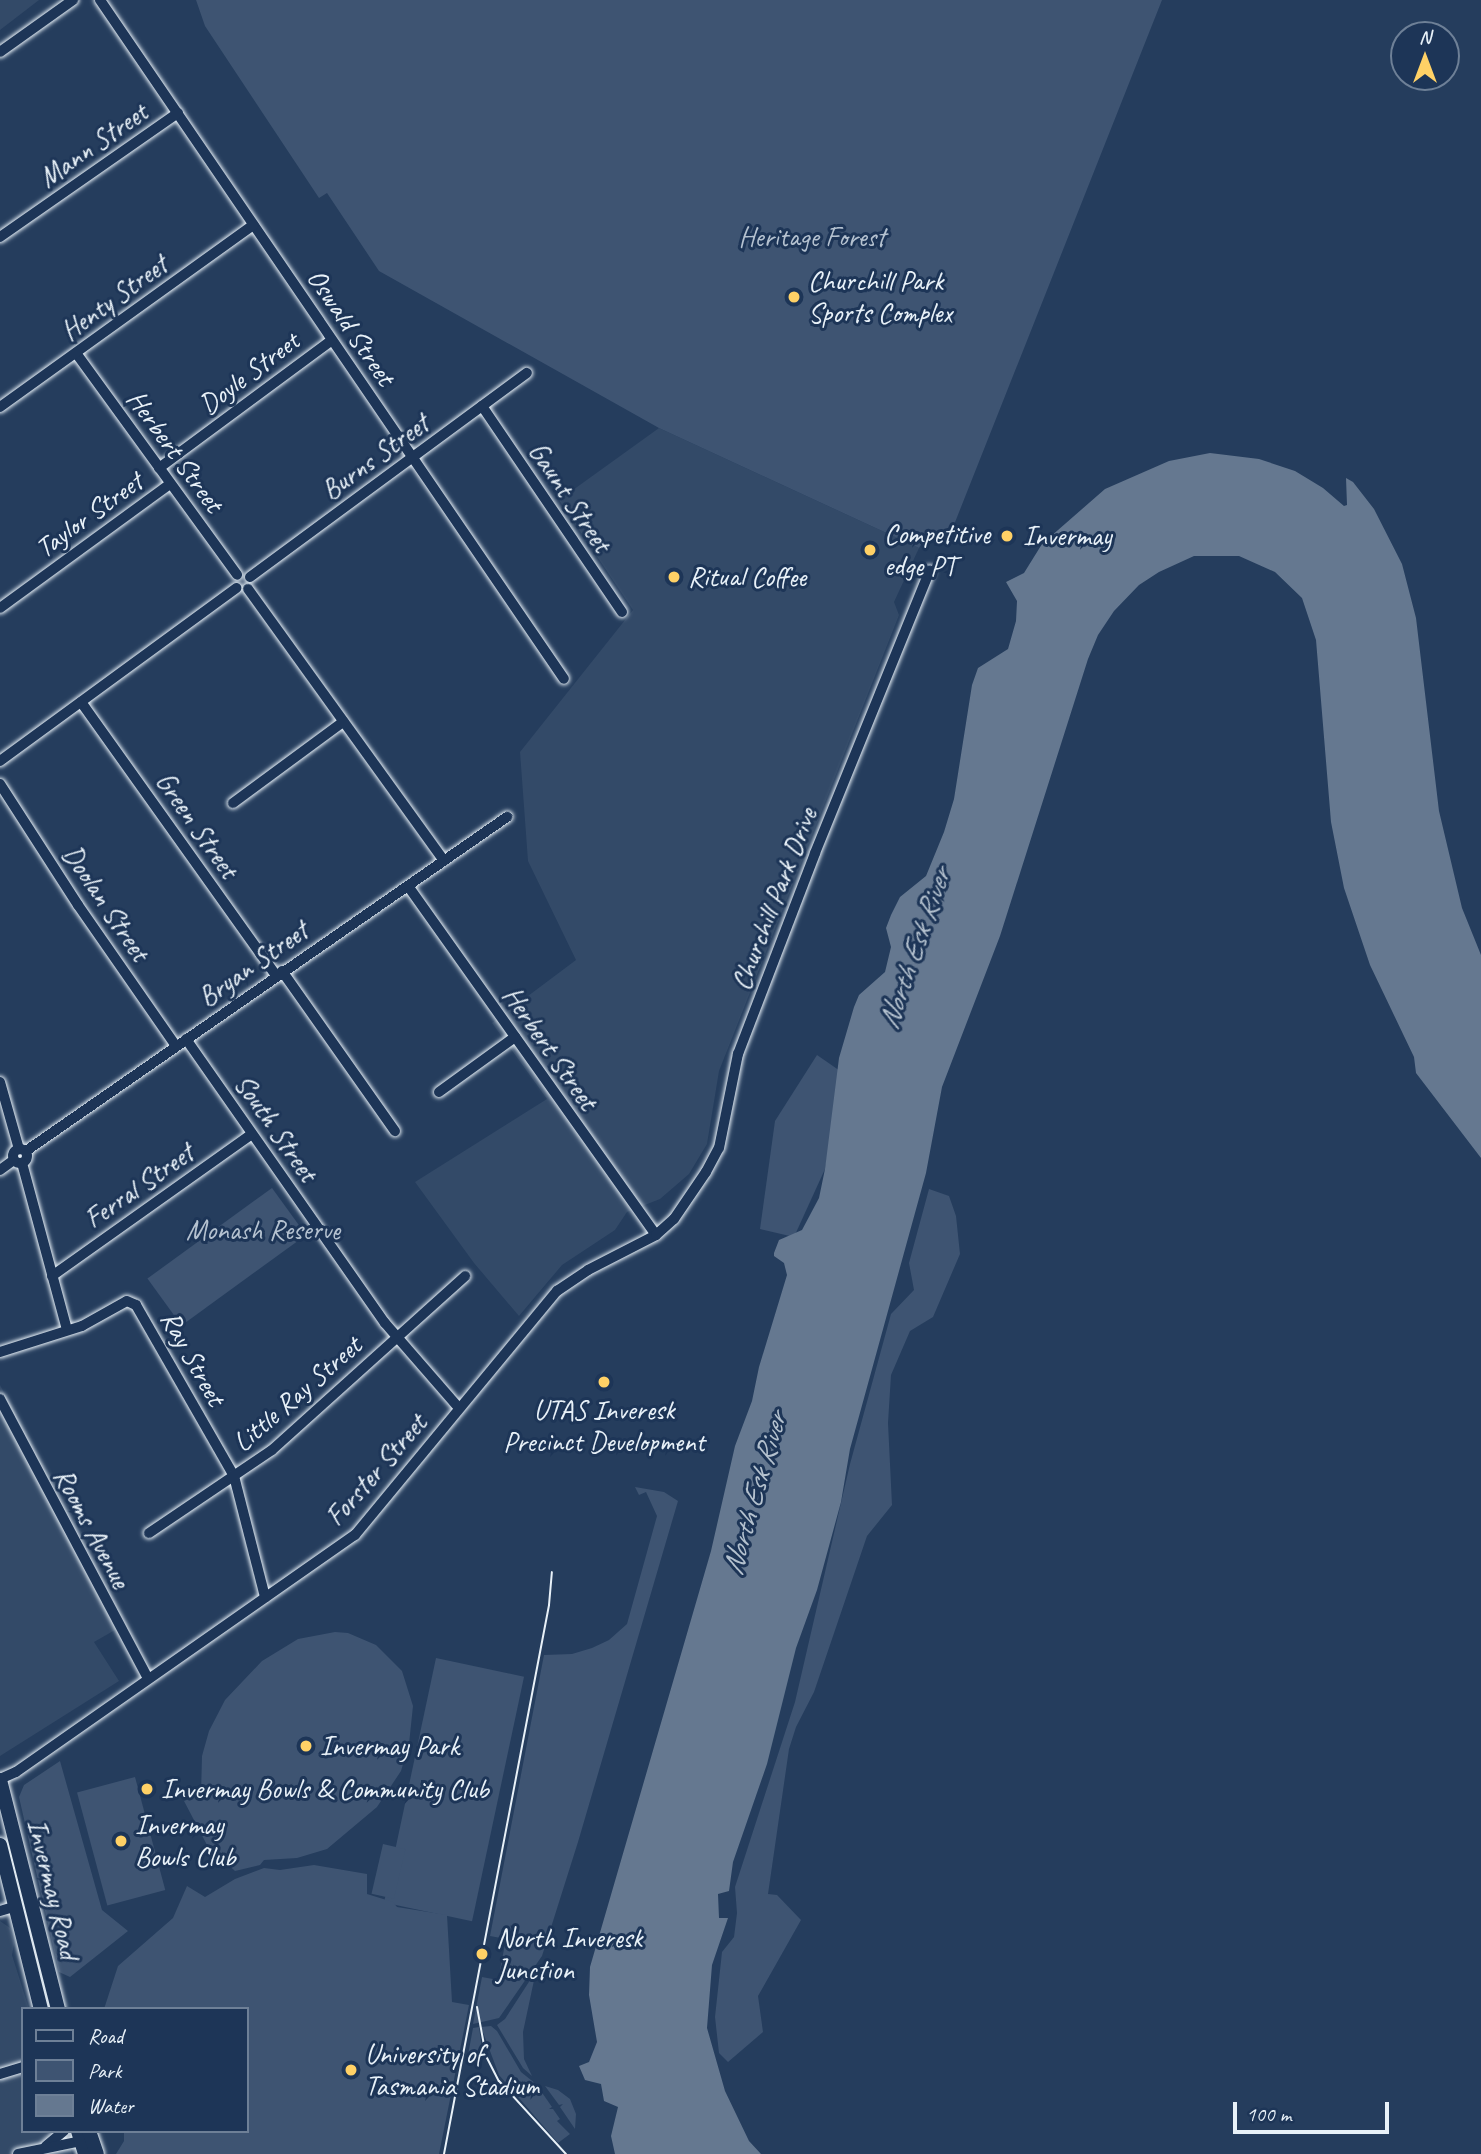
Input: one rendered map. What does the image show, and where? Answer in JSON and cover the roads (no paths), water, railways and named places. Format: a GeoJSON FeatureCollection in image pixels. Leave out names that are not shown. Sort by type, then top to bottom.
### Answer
{"type":"FeatureCollection","features":[{"type":"Feature","properties":{"kind":"main road","name":"Invermay Road"},"geometry":{"type":"LineString","coordinates":[[0,1780],[57,2007]]}},
{"type":"Feature","properties":{"kind":"main road","name":"Invermay Road"},"geometry":{"type":"LineString","coordinates":[[0,1845],[8,1904],[40,2007]]}},
{"type":"Feature","properties":{"kind":"main road"},"geometry":{"type":"LineString","coordinates":[[0,1871],[8,1904]]}},
{"type":"Feature","properties":{"kind":"main road"},"geometry":{"type":"LineString","coordinates":[[85,2139],[97,2154]]}},
{"type":"Feature","properties":{"kind":"street"},"geometry":{"type":"LineString","coordinates":[[0,51],[73,0]]}},
{"type":"Feature","properties":{"kind":"street","name":"Oswald Street"},"geometry":{"type":"LineString","coordinates":[[100,0],[564,679]]}},
{"type":"Feature","properties":{"kind":"street","name":"Mann Street"},"geometry":{"type":"LineString","coordinates":[[0,237],[178,113]]}},
{"type":"Feature","properties":{"kind":"street","name":"Henty Street"},"geometry":{"type":"LineString","coordinates":[[0,407],[253,225]]}},
{"type":"Feature","properties":{"kind":"street","name":"Doyle Street"},"geometry":{"type":"LineString","coordinates":[[159,468],[332,340]]}},
{"type":"Feature","properties":{"kind":"street","name":"Herbert Street"},"geometry":{"type":"LineString","coordinates":[[76,353],[237,575]]}},
{"type":"Feature","properties":{"kind":"street","name":"Burns Street"},"geometry":{"type":"LineString","coordinates":[[250,577],[527,373]]}},
{"type":"Feature","properties":{"kind":"street","name":"Gaunt Street"},"geometry":{"type":"LineString","coordinates":[[482,407],[622,612]]}},
{"type":"Feature","properties":{"kind":"street","name":"Taylor Street"},"geometry":{"type":"LineString","coordinates":[[0,608],[170,484]]}},
{"type":"Feature","properties":{"kind":"street","name":"Churchill Park Drive"},"geometry":{"type":"LineString","coordinates":[[656,1235],[674,1219],[719,1148],[738,1054],[815,853],[930,570]]}},
{"type":"Feature","properties":{"kind":"street"},"geometry":{"type":"LineString","coordinates":[[236,587],[234,580],[237,575],[245,573],[250,577],[251,585],[248,589]]}},
{"type":"Feature","properties":{"kind":"street"},"geometry":{"type":"LineString","coordinates":[[0,761],[236,587],[248,589],[444,860]]}},
{"type":"Feature","properties":{"kind":"street","name":"Green Street"},"geometry":{"type":"LineString","coordinates":[[81,702],[395,1131]]}},
{"type":"Feature","properties":{"kind":"street"},"geometry":{"type":"LineString","coordinates":[[233,803],[343,722]]}},
{"type":"Feature","properties":{"kind":"street","name":"Doolan Street"},"geometry":{"type":"LineString","coordinates":[[0,784],[78,905],[176,1046]]}},
{"type":"Feature","properties":{"kind":"street","name":"Bryan Street"},"geometry":{"type":"LineString","coordinates":[[22,1150],[507,817]]}},
{"type":"Feature","properties":{"kind":"street","name":"Herbert Street"},"geometry":{"type":"LineString","coordinates":[[408,886],[656,1235]]}},
{"type":"Feature","properties":{"kind":"street"},"geometry":{"type":"LineString","coordinates":[[439,1092],[514,1037]]}},
{"type":"Feature","properties":{"kind":"street","name":"South Street"},"geometry":{"type":"LineString","coordinates":[[186,1039],[397,1338],[459,1408]]}},
{"type":"Feature","properties":{"kind":"street"},"geometry":{"type":"LineString","coordinates":[[0,1082],[27,1159],[0,1170]]}},
{"type":"Feature","properties":{"kind":"street","name":"Ferral Street"},"geometry":{"type":"LineString","coordinates":[[52,1276],[252,1133]]}},
{"type":"Feature","properties":{"kind":"street"},"geometry":{"type":"LineString","coordinates":[[0,1352],[67,1330],[18,1162]]}},
{"type":"Feature","properties":{"kind":"street","name":"Forster Street"},"geometry":{"type":"LineString","coordinates":[[0,1780],[16,1772],[364,1527],[557,1291],[588,1270],[656,1235]]}},
{"type":"Feature","properties":{"kind":"street","name":"Little Ray Street"},"geometry":{"type":"LineString","coordinates":[[149,1533],[272,1450],[465,1276]]}},
{"type":"Feature","properties":{"kind":"street","name":"Ray Street"},"geometry":{"type":"LineString","coordinates":[[67,1330],[97,1319],[122,1303],[132,1302],[234,1476],[265,1597]]}},
{"type":"Feature","properties":{"kind":"street","name":"Rooms Avenue"},"geometry":{"type":"LineString","coordinates":[[0,1399],[147,1678]]}},
{"type":"Feature","properties":{"kind":"street"},"geometry":{"type":"LineString","coordinates":[[0,2074],[21,2068]]}},
{"type":"Feature","properties":{"kind":"street"},"geometry":{"type":"LineString","coordinates":[[46,2146],[62,2133]]}},
{"type":"Feature","properties":{"kind":"street"},"geometry":{"type":"LineString","coordinates":[[18,2154],[85,2139]]}},
{"type":"Feature","properties":{"kind":"water","name":"North Esk River"},"geometry":{"type":"Polygon","coordinates":[[[1210,453],[1259,459],[1295,471],[1323,488],[1344,506],[1347,505],[1346,478],[1353,482],[1374,509],[1402,564],[1416,618],[1439,811],[1462,908],[1481,955],[1481,1158],[1416,1073],[1414,1057],[1370,965],[1344,888],[1331,822],[1316,640],[1302,598],[1275,572],[1239,556],[1194,556],[1159,572],[1139,585],[1114,611],[1098,635],[1000,936],[942,1087],[926,1173],[850,1449],[841,1502],[817,1590],[796,1648],[767,1764],[733,1862],[729,1891],[718,1894],[719,1918],[728,1918],[712,1965],[707,2028],[725,2091],[749,2141],[761,2154],[615,2154],[611,2136],[618,2107],[604,2101],[601,2084],[585,2080],[579,2066],[589,2062],[597,2042],[589,1995],[590,1967],[711,1551],[735,1446],[752,1401],[759,1367],[787,1275],[784,1263],[774,1256],[774,1253],[779,1240],[802,1230],[819,1198],[839,1058],[854,1007],[859,995],[885,972],[891,947],[886,928],[891,915],[900,897],[926,876],[944,832],[954,799],[972,685],[978,668],[1008,649],[1016,621],[1017,601],[1006,582],[1024,573],[1042,544],[1105,489],[1169,461],[1210,453]]]}},
{"type":"Feature","properties":{"kind":"tram line"},"geometry":{"type":"LineString","coordinates":[[444,2154],[549,1605],[552,1572]]}},
{"type":"Feature","properties":{"kind":"tram line"},"geometry":{"type":"LineString","coordinates":[[477,2007],[486,2056],[499,2081],[566,2154]]}},
{"type":"Feature","properties":{"kind":"place","name":"Churchill Park Sports Complex"},"geometry":{"type":"Point","coordinates":[794,297]}},
{"type":"Feature","properties":{"kind":"place","name":"Invermay"},"geometry":{"type":"Point","coordinates":[1007,536]}},
{"type":"Feature","properties":{"kind":"place","name":"Competitive edge PT"},"geometry":{"type":"Point","coordinates":[870,550]}},
{"type":"Feature","properties":{"kind":"place","name":"Ritual Coffee"},"geometry":{"type":"Point","coordinates":[674,577]}},
{"type":"Feature","properties":{"kind":"place","name":"UTAS Inveresk Precinct Development"},"geometry":{"type":"Point","coordinates":[604,1382]}},
{"type":"Feature","properties":{"kind":"place","name":"Invermay Park"},"geometry":{"type":"Point","coordinates":[306,1746]}},
{"type":"Feature","properties":{"kind":"place","name":"Invermay Bowls & Community Club"},"geometry":{"type":"Point","coordinates":[147,1789]}},
{"type":"Feature","properties":{"kind":"place","name":"Invermay Bowls Club"},"geometry":{"type":"Point","coordinates":[121,1841]}},
{"type":"Feature","properties":{"kind":"place","name":"North Inveresk Junction"},"geometry":{"type":"Point","coordinates":[482,1954]}},
{"type":"Feature","properties":{"kind":"place","name":"University of Tasmania Stadium"},"geometry":{"type":"Point","coordinates":[351,2070]}},
{"type":"Feature","properties":{"kind":"park label","name":"Heritage Forest"},"geometry":{"type":"Point","coordinates":[812,237]}},
{"type":"Feature","properties":{"kind":"park label","name":"Monash Reserve"},"geometry":{"type":"Point","coordinates":[263,1230]}}]}
